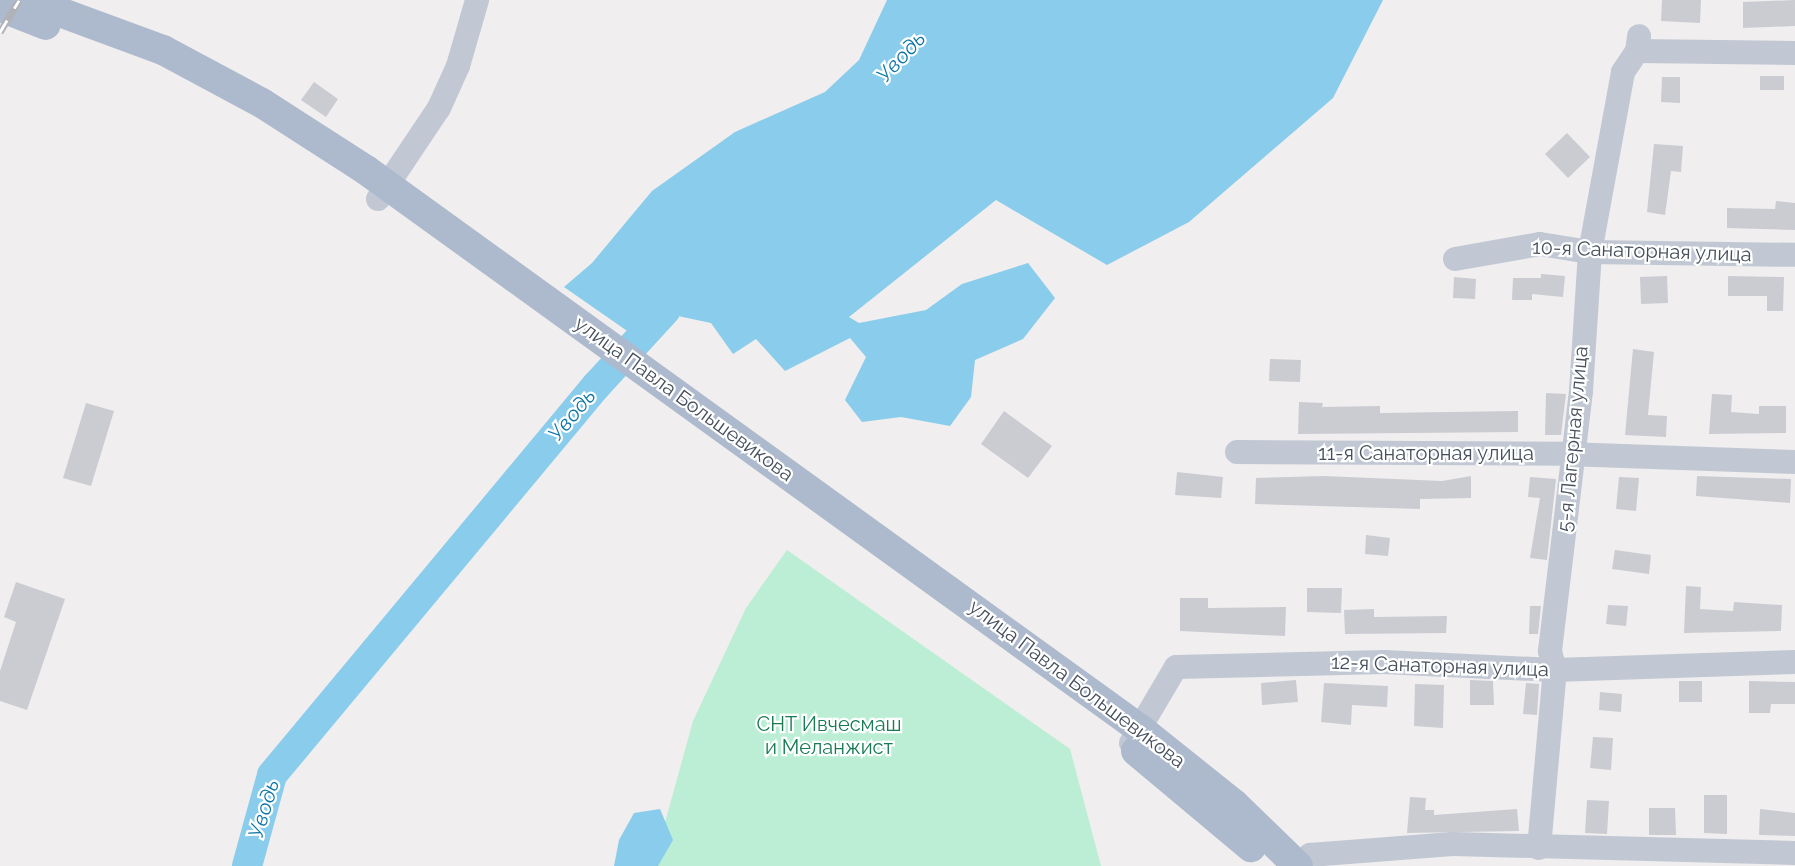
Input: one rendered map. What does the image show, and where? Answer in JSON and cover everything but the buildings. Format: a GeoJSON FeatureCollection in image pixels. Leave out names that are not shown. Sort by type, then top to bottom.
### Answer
{"type":"FeatureCollection","features":[{"type":"Feature","properties":{"kind":"main road"},"geometry":{"type":"LineString","coordinates":[[27,0],[163,50],[262,104],[382,192]]}},
{"type":"Feature","properties":{"kind":"main road"},"geometry":{"type":"LineString","coordinates":[[0,7],[219,99],[382,192]]}},
{"type":"Feature","properties":{"kind":"main road","name":"улица Павла Большевикова"},"geometry":{"type":"LineString","coordinates":[[382,192],[671,397],[1135,737],[1234,804],[1298,866]]}},
{"type":"Feature","properties":{"kind":"main road","name":"улица Павла Большевикова"},"geometry":{"type":"LineString","coordinates":[[1135,737],[1270,866]]}},
{"type":"Feature","properties":{"kind":"street"},"geometry":{"type":"LineString","coordinates":[[382,192],[439,108],[458,66],[477,0]]}},
{"type":"Feature","properties":{"kind":"street","name":"5-я Лагерная улица"},"geometry":{"type":"LineString","coordinates":[[1539,848],[1555,670],[1550,651],[1574,454],[1590,252],[1623,72],[1638,43],[1795,53]]}},
{"type":"Feature","properties":{"kind":"street","name":"10-я Санаторная улица"},"geometry":{"type":"LineString","coordinates":[[1455,259],[1540,244],[1590,252],[1795,255]]}},
{"type":"Feature","properties":{"kind":"street","name":"11-я Санаторная улица"},"geometry":{"type":"LineString","coordinates":[[1237,452],[1574,454],[1795,462]]}},
{"type":"Feature","properties":{"kind":"street","name":"12-я Санаторная улица"},"geometry":{"type":"LineString","coordinates":[[1135,737],[1176,667],[1384,662],[1555,670],[1795,662]]}},
{"type":"Feature","properties":{"kind":"street","name":"улица Павла Большевикова"},"geometry":{"type":"LineString","coordinates":[[1298,866],[1310,855],[1453,844],[1795,853]]}},
{"type":"Feature","properties":{"kind":"green space","name":"СНТ Ивчесмаш и Меланжист"},"geometry":{"type":"Polygon","coordinates":[[[787,550],[1070,749],[1101,866],[653,866],[693,721],[746,608],[787,550]]]}},
{"type":"Feature","properties":{"kind":"water"},"geometry":{"type":"Polygon","coordinates":[[[887,0],[1383,0],[1333,98],[1189,222],[1107,265],[996,200],[849,317],[859,323],[926,310],[962,284],[1028,263],[1055,298],[1023,339],[975,360],[971,397],[950,426],[901,417],[862,422],[845,400],[866,357],[850,338],[785,371],[756,339],[733,354],[711,323],[678,316],[646,344],[564,287],[592,263],[652,191],[735,132],[825,92],[859,60],[887,0]]]}},
{"type":"Feature","properties":{"kind":"water"},"geometry":{"type":"Polygon","coordinates":[[[660,809],[673,840],[658,866],[614,866],[619,840],[634,813],[660,809]]]}},
{"type":"Feature","properties":{"kind":"waterway","name":"Уводь"},"geometry":{"type":"LineString","coordinates":[[247,866],[272,775],[596,386],[666,310]]}},
{"type":"Feature","properties":{"kind":"railway"},"geometry":{"type":"LineString","coordinates":[[0,32],[19,0]]}}]}
